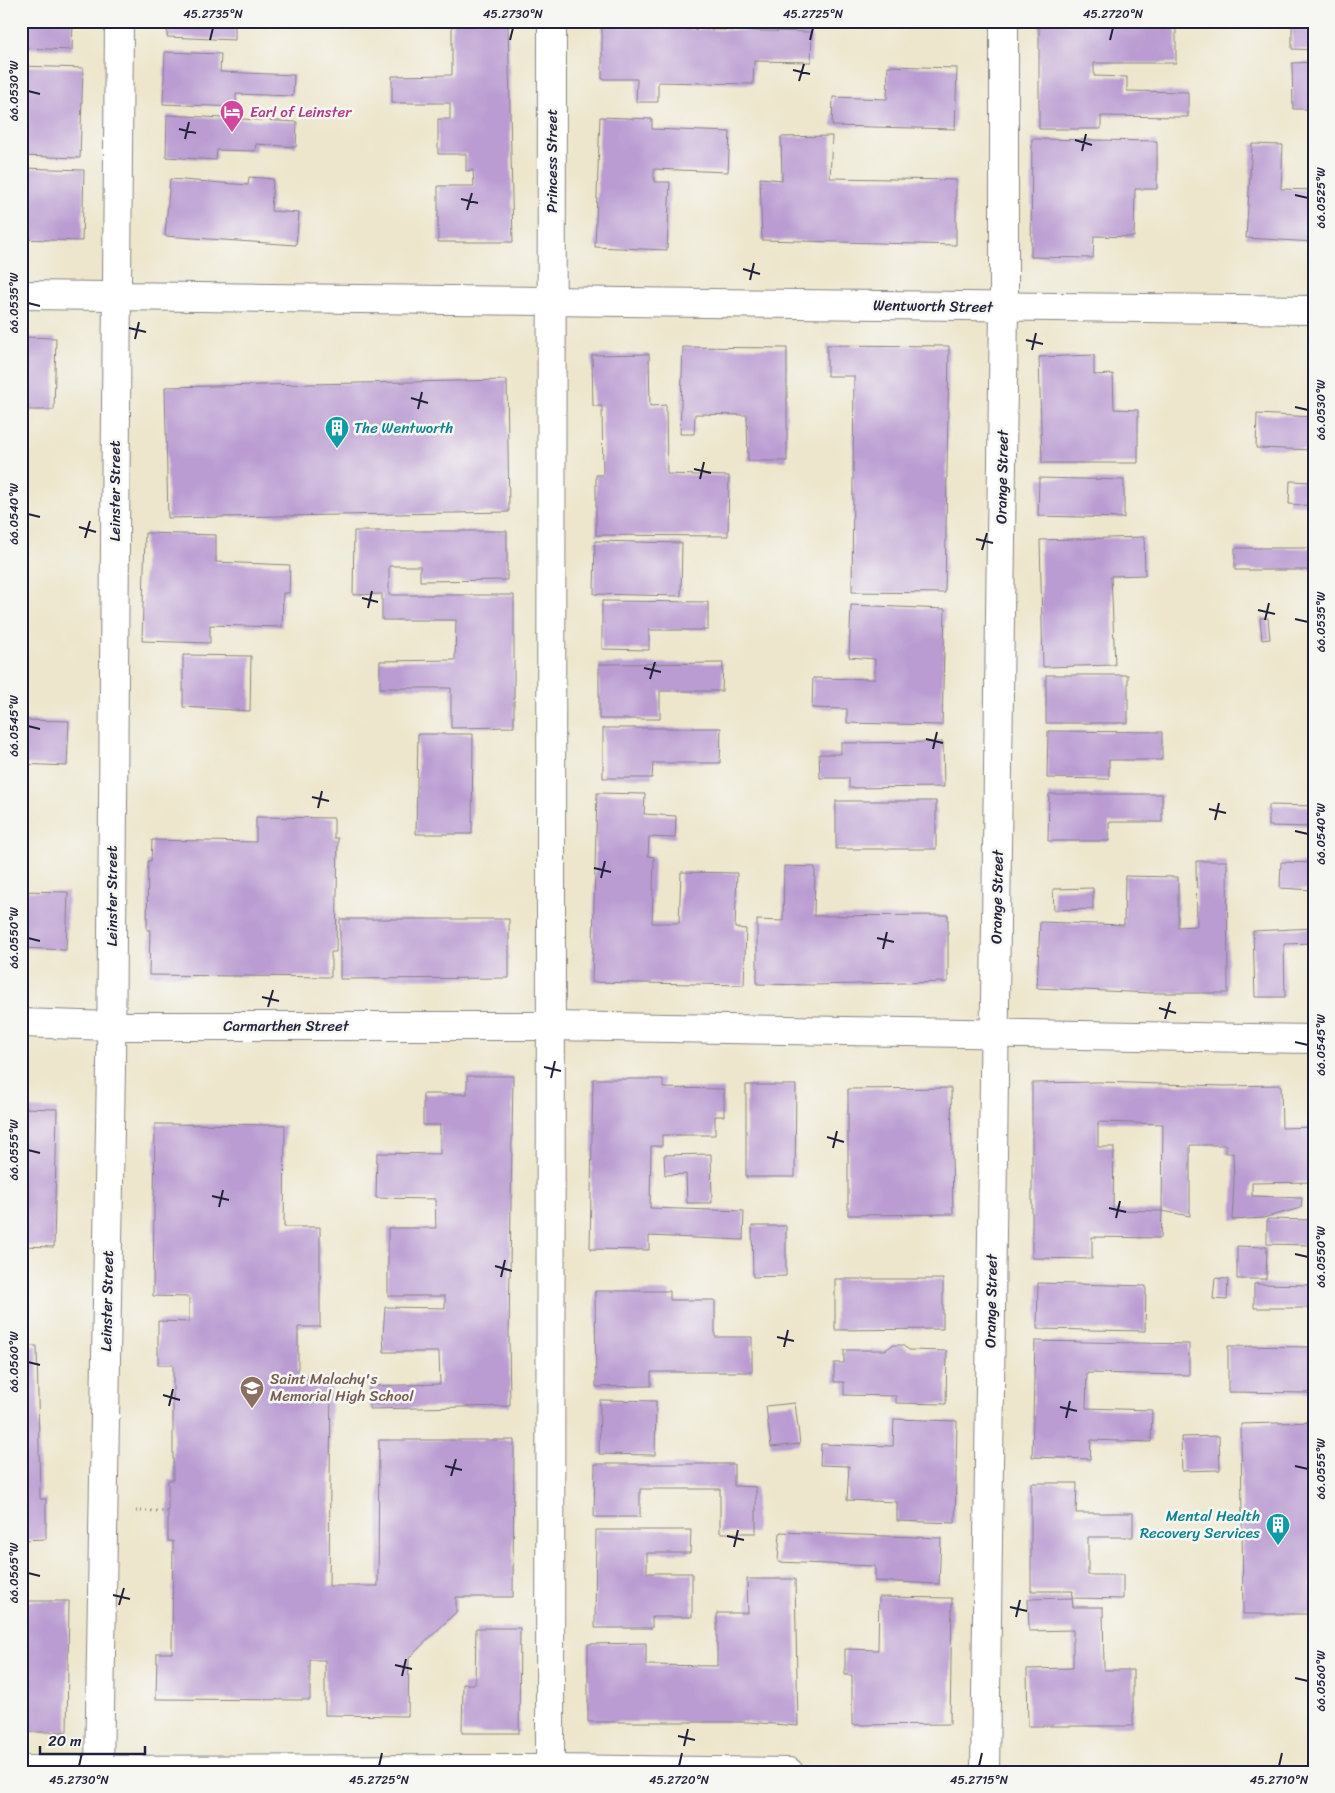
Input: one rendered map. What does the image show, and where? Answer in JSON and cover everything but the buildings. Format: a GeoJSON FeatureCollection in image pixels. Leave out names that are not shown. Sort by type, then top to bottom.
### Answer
{"type":"FeatureCollection","features":[{"type":"Feature","properties":{"kind":"street","name":"Leinster Street"},"geometry":{"type":"LineString","coordinates":[[99,1770],[111,1026],[118,21]]}},
{"type":"Feature","properties":{"kind":"street","name":"Princess Street"},"geometry":{"type":"LineString","coordinates":[[550,1770],[552,21]]}},
{"type":"Feature","properties":{"kind":"street","name":"Orange Street"},"geometry":{"type":"LineString","coordinates":[[985,1772],[1004,307],[1004,21]]}},
{"type":"Feature","properties":{"kind":"street","name":"Wentworth Street"},"geometry":{"type":"LineString","coordinates":[[21,296],[1314,310]]}},
{"type":"Feature","properties":{"kind":"street","name":"Carmarthen Street"},"geometry":{"type":"LineString","coordinates":[[21,1023],[111,1026],[551,1026],[1314,1039]]}},
{"type":"Feature","properties":{"kind":"street"},"geometry":{"type":"LineString","coordinates":[[21,1770],[789,1772]]}},
{"type":"Feature","properties":{"kind":"path"},"geometry":{"type":"LineString","coordinates":[[142,1511],[168,1511]]}},
{"type":"Feature","properties":{"kind":"place","name":"Earl of Leinster"},"geometry":{"type":"Point","coordinates":[232,133]}},
{"type":"Feature","properties":{"kind":"place","name":"The Wentworth"},"geometry":{"type":"Point","coordinates":[337,449]}},
{"type":"Feature","properties":{"kind":"place","name":"Saint Malachy's Memorial High School"},"geometry":{"type":"Point","coordinates":[252,1409]}},
{"type":"Feature","properties":{"kind":"place","name":"Mental Health Recovery Services"},"geometry":{"type":"Point","coordinates":[1278,1546]}}]}
